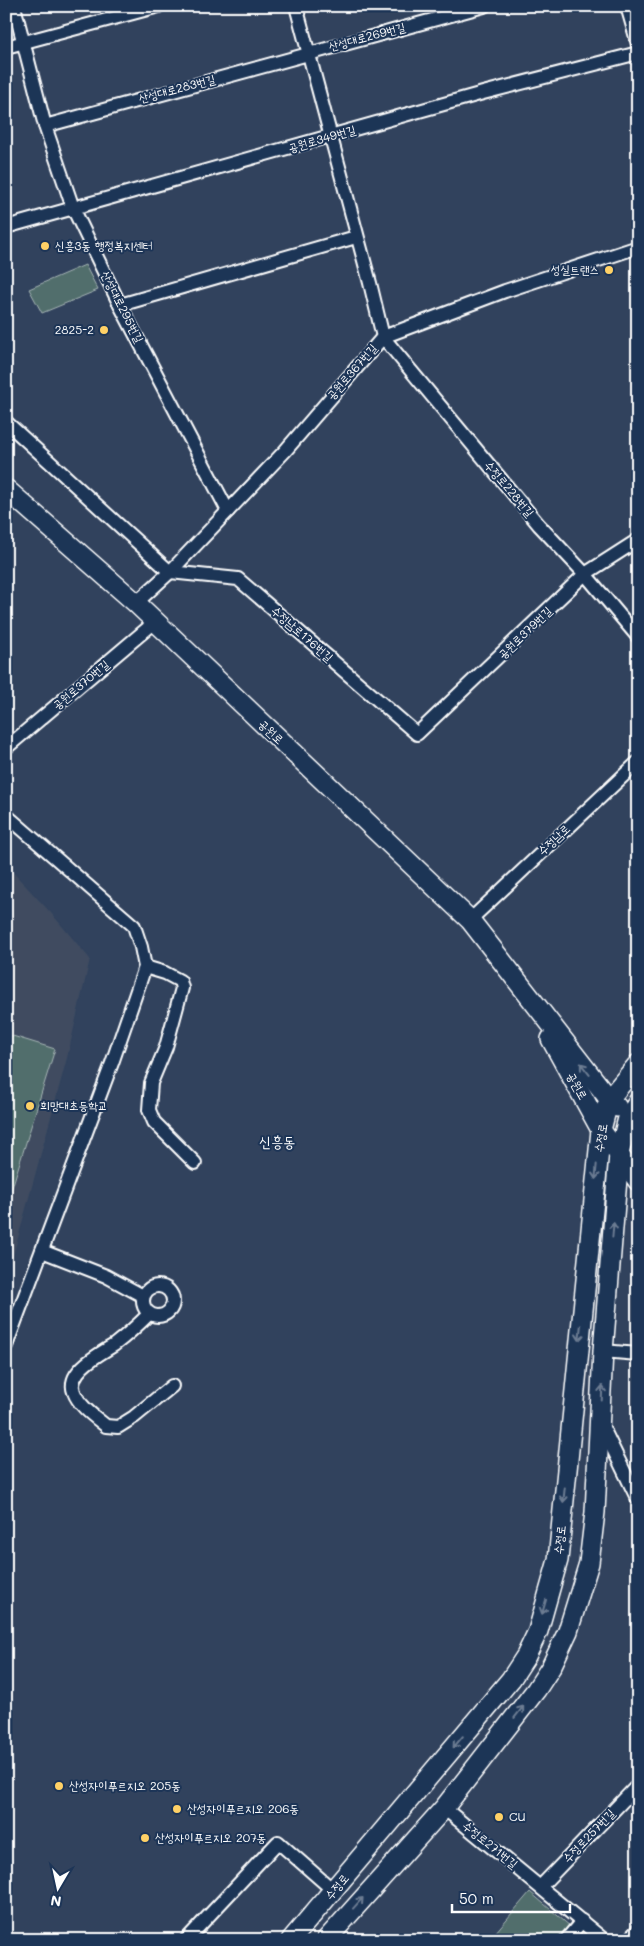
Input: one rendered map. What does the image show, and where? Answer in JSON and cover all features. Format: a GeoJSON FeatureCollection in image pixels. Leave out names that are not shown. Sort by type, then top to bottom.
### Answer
{"type":"FeatureCollection","features":[{"type":"Feature","properties":{"kind":"main road","name":"공원로"},"geometry":{"type":"LineString","coordinates":[[6,489],[136,603],[470,920],[609,1100],[633,1125]]}},
{"type":"Feature","properties":{"kind":"main road","name":"공원로"},"geometry":{"type":"LineString","coordinates":[[523,988],[601,1130],[638,1181]]}},
{"type":"Feature","properties":{"kind":"main road","name":"수정로"},"geometry":{"type":"LineString","coordinates":[[292,1940],[511,1679],[526,1656],[538,1631],[558,1560],[601,1130],[609,1100],[638,1064]]}},
{"type":"Feature","properties":{"kind":"main road","name":"수정로"},"geometry":{"type":"LineString","coordinates":[[329,1938],[444,1808],[536,1690],[551,1667],[568,1631],[589,1563],[596,1512],[603,1351],[619,1154],[633,1125],[638,1102]]}},
{"type":"Feature","properties":{"kind":"street","name":"산성대로295번길"},"geometry":{"type":"LineString","coordinates":[[14,6],[45,126],[73,208],[120,305],[228,511]]}},
{"type":"Feature","properties":{"kind":"street"},"geometry":{"type":"LineString","coordinates":[[6,46],[159,6]]}},
{"type":"Feature","properties":{"kind":"street"},"geometry":{"type":"LineString","coordinates":[[296,6],[383,337]]}},
{"type":"Feature","properties":{"kind":"street","name":"산성대로269번길"},"geometry":{"type":"LineString","coordinates":[[308,53],[484,6]]}},
{"type":"Feature","properties":{"kind":"street"},"geometry":{"type":"LineString","coordinates":[[626,6],[638,44]]}},
{"type":"Feature","properties":{"kind":"street","name":"산성대로283번길"},"geometry":{"type":"LineString","coordinates":[[45,126],[308,53]]}},
{"type":"Feature","properties":{"kind":"street","name":"공원로349번길"},"geometry":{"type":"LineString","coordinates":[[6,227],[484,93],[638,53]]}},
{"type":"Feature","properties":{"kind":"street"},"geometry":{"type":"LineString","coordinates":[[120,305],[356,237]]}},
{"type":"Feature","properties":{"kind":"street","name":"공원로367번길"},"geometry":{"type":"LineString","coordinates":[[136,603],[170,572],[285,451],[383,337],[505,291],[638,247]]}},
{"type":"Feature","properties":{"kind":"street","name":"수정로228번길"},"geometry":{"type":"LineString","coordinates":[[383,337],[539,524],[585,574],[638,637]]}},
{"type":"Feature","properties":{"kind":"street"},"geometry":{"type":"LineString","coordinates":[[6,422],[170,572]]}},
{"type":"Feature","properties":{"kind":"street","name":"공원로379번길"},"geometry":{"type":"LineString","coordinates":[[417,734],[585,574],[638,540]]}},
{"type":"Feature","properties":{"kind":"street","name":"수정남로176번길"},"geometry":{"type":"LineString","coordinates":[[170,572],[238,579],[417,734]]}},
{"type":"Feature","properties":{"kind":"street","name":"공원로370번길"},"geometry":{"type":"LineString","coordinates":[[6,748],[155,622]]}},
{"type":"Feature","properties":{"kind":"street","name":"수정남로"},"geometry":{"type":"LineString","coordinates":[[470,920],[638,762]]}},
{"type":"Feature","properties":{"kind":"street"},"geometry":{"type":"LineString","coordinates":[[6,815],[134,926],[145,967],[112,1063],[6,1346]]}},
{"type":"Feature","properties":{"kind":"street"},"geometry":{"type":"LineString","coordinates":[[145,967],[165,973],[180,981],[182,988],[166,1047],[151,1083],[148,1110],[154,1122],[195,1163]]}},
{"type":"Feature","properties":{"kind":"street"},"geometry":{"type":"LineString","coordinates":[[42,1251],[106,1276],[143,1296]]}},
{"type":"Feature","properties":{"kind":"street"},"geometry":{"type":"LineString","coordinates":[[154,1286],[164,1287],[172,1294],[173,1304],[168,1313],[158,1316],[149,1314],[143,1306],[143,1296],[149,1288],[154,1286]]}},
{"type":"Feature","properties":{"kind":"street"},"geometry":{"type":"LineString","coordinates":[[149,1314],[139,1324],[79,1370],[74,1379],[74,1393],[78,1400],[106,1426],[118,1427],[134,1417],[172,1386]]}},
{"type":"Feature","properties":{"kind":"street"},"geometry":{"type":"LineString","coordinates":[[603,1351],[638,1354]]}},
{"type":"Feature","properties":{"kind":"street"},"geometry":{"type":"LineString","coordinates":[[600,1422],[638,1500]]}},
{"type":"Feature","properties":{"kind":"street","name":"수정로257번길"},"geometry":{"type":"LineString","coordinates":[[541,1886],[638,1785]]}},
{"type":"Feature","properties":{"kind":"street","name":"수정로271번길"},"geometry":{"type":"LineString","coordinates":[[444,1808],[541,1886],[604,1940]]}},
{"type":"Feature","properties":{"kind":"street"},"geometry":{"type":"LineString","coordinates":[[186,1940],[278,1842],[334,1891]]}},
{"type":"Feature","properties":{"kind":"street"},"geometry":{"type":"LineString","coordinates":[[566,1940],[582,1921]]}},
{"type":"Feature","properties":{"kind":"street"},"geometry":{"type":"LineString","coordinates":[[628,1940],[638,1930]]}},
{"type":"Feature","properties":{"kind":"shaded area","name":"희망대초등학교"},"geometry":{"type":"Polygon","coordinates":[[[6,865],[51,913],[90,959],[67,1058],[6,1282],[6,865]]]}},
{"type":"Feature","properties":{"kind":"green space"},"geometry":{"type":"Polygon","coordinates":[[[85,265],[98,290],[42,313],[29,289],[85,265]]]}},
{"type":"Feature","properties":{"kind":"green space"},"geometry":{"type":"Polygon","coordinates":[[[6,1034],[55,1049],[6,1207],[6,1034]]]}},
{"type":"Feature","properties":{"kind":"green space"},"geometry":{"type":"Polygon","coordinates":[[[530,1892],[571,1927],[560,1940],[489,1940],[530,1892]]]}},
{"type":"Feature","properties":{"kind":"place","name":"신흥3동 행정복지센터"},"geometry":{"type":"Point","coordinates":[45,246]}},
{"type":"Feature","properties":{"kind":"place","name":"성실트랜스"},"geometry":{"type":"Point","coordinates":[609,270]}},
{"type":"Feature","properties":{"kind":"place","name":"2825-2"},"geometry":{"type":"Point","coordinates":[104,330]}},
{"type":"Feature","properties":{"kind":"place","name":"희망대초등학교"},"geometry":{"type":"Point","coordinates":[30,1106]}},
{"type":"Feature","properties":{"kind":"place","name":"산성자이푸르지오 205동"},"geometry":{"type":"Point","coordinates":[59,1786]}},
{"type":"Feature","properties":{"kind":"place","name":"산성자이푸르지오 206동"},"geometry":{"type":"Point","coordinates":[177,1809]}},
{"type":"Feature","properties":{"kind":"place","name":"CU"},"geometry":{"type":"Point","coordinates":[499,1817]}},
{"type":"Feature","properties":{"kind":"place","name":"산성자이푸르지오 207동"},"geometry":{"type":"Point","coordinates":[145,1838]}},
{"type":"Feature","properties":{"kind":"district","name":"신흥동"},"geometry":{"type":"Point","coordinates":[277,1142]}}]}
